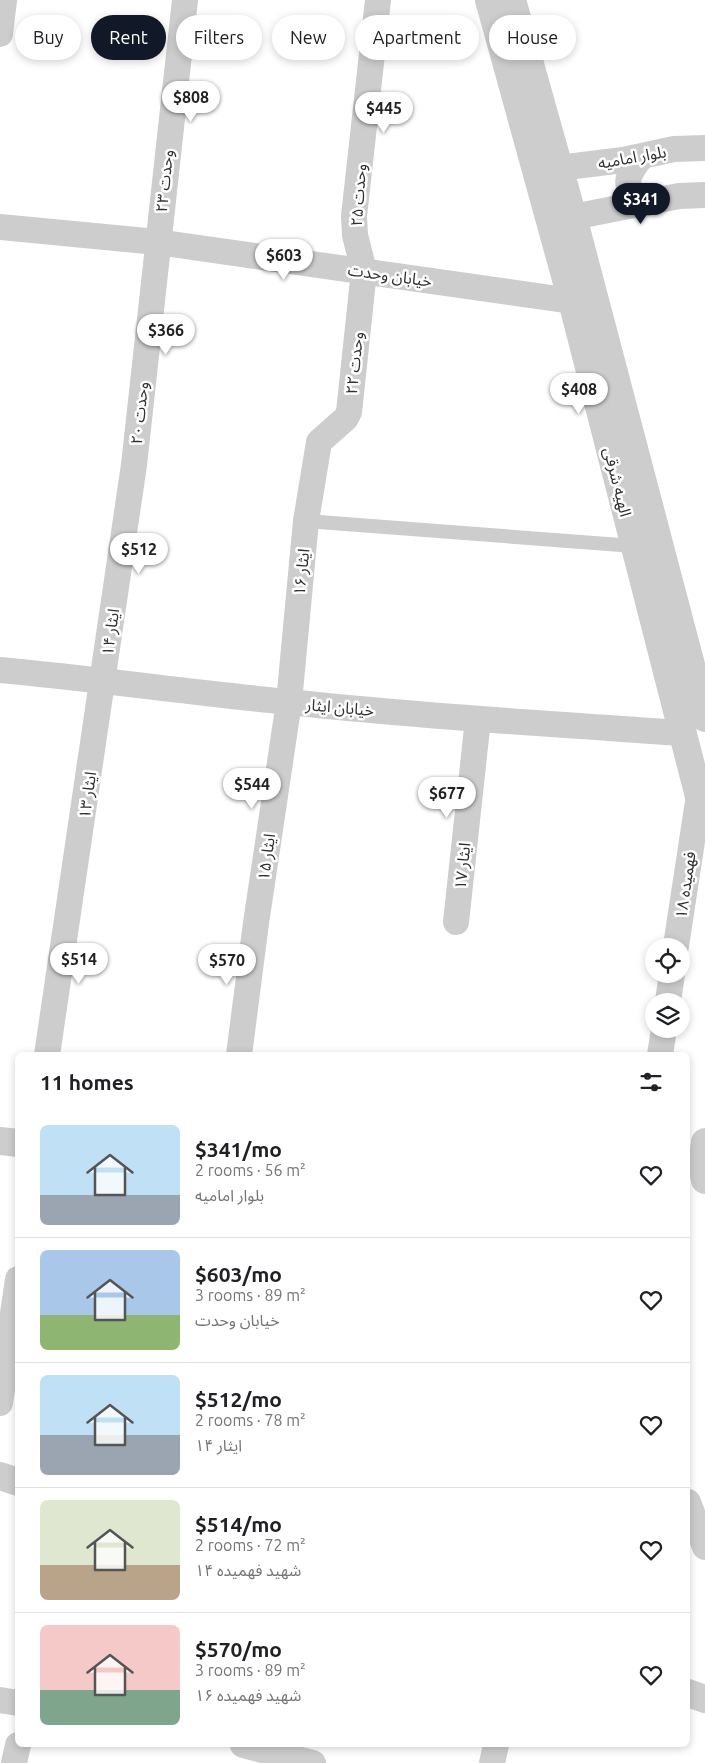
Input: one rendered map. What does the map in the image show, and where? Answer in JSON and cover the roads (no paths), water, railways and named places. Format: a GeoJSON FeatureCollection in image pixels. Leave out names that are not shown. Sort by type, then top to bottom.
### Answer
{"type":"FeatureCollection","features":[{"type":"Feature","properties":{"kind":"street"},"geometry":{"type":"LineString","coordinates":[[0,34],[4,0]]}},
{"type":"Feature","properties":{"kind":"street","name":"وحدت ۲۳"},"geometry":{"type":"LineString","coordinates":[[157,242],[185,0]]}},
{"type":"Feature","properties":{"kind":"street","name":"وحدت ۲۵"},"geometry":{"type":"LineString","coordinates":[[364,271],[355,235],[354,216],[378,0]]}},
{"type":"Feature","properties":{"kind":"street","name":"الهیه شرقی"},"geometry":{"type":"LineString","coordinates":[[489,0],[572,301],[702,807]]}},
{"type":"Feature","properties":{"kind":"street","name":"الهیه شرقی"},"geometry":{"type":"LineString","coordinates":[[512,0],[573,217],[705,718]]}},
{"type":"Feature","properties":{"kind":"street","name":"بلوار امامیه"},"geometry":{"type":"LineString","coordinates":[[558,168],[641,157],[674,150],[705,148]]}},
{"type":"Feature","properties":{"kind":"street"},"geometry":{"type":"LineString","coordinates":[[641,157],[631,170],[627,182],[630,191],[635,196],[648,202]]}},
{"type":"Feature","properties":{"kind":"street"},"geometry":{"type":"LineString","coordinates":[[573,217],[679,196],[705,195]]}},
{"type":"Feature","properties":{"kind":"street","name":"خیابان وحدت"},"geometry":{"type":"LineString","coordinates":[[0,227],[157,242],[572,301]]}},
{"type":"Feature","properties":{"kind":"street","name":"وحدت ۲۰"},"geometry":{"type":"LineString","coordinates":[[134,465],[157,242]]}},
{"type":"Feature","properties":{"kind":"street","name":"وحدت ۲۲"},"geometry":{"type":"LineString","coordinates":[[319,442],[346,418],[349,412],[364,271]]}},
{"type":"Feature","properties":{"kind":"street","name":"ایثار ۱۶"},"geometry":{"type":"LineString","coordinates":[[288,702],[306,521],[319,442]]}},
{"type":"Feature","properties":{"kind":"street","name":"ایثار ۱۴"},"geometry":{"type":"LineString","coordinates":[[104,680],[134,465]]}},
{"type":"Feature","properties":{"kind":"street","name":"خیابان ایثار"},"geometry":{"type":"LineString","coordinates":[[0,670],[104,680],[288,702],[478,719],[682,733]]}},
{"type":"Feature","properties":{"kind":"street","name":"ایثار ۱۳"},"geometry":{"type":"LineString","coordinates":[[47,1052],[104,680]]}},
{"type":"Feature","properties":{"kind":"street","name":"ایثار ۱۵"},"geometry":{"type":"LineString","coordinates":[[240,1052],[256,923],[288,702]]}},
{"type":"Feature","properties":{"kind":"street","name":"ایثار ۱۷"},"geometry":{"type":"LineString","coordinates":[[456,922],[478,719]]}},
{"type":"Feature","properties":{"kind":"street","name":"فهمیده ۱۸"},"geometry":{"type":"LineString","coordinates":[[677,938],[702,807]]}},
{"type":"Feature","properties":{"kind":"street"},"geometry":{"type":"LineString","coordinates":[[660,1052],[663,1038]]}},
{"type":"Feature","properties":{"kind":"street"},"geometry":{"type":"LineString","coordinates":[[0,1141],[15,1143]]}},
{"type":"Feature","properties":{"kind":"street"},"geometry":{"type":"LineString","coordinates":[[690,1169],[704,1144]]}},
{"type":"Feature","properties":{"kind":"street"},"geometry":{"type":"LineString","coordinates":[[704,1144],[702,1166],[705,1180]]}},
{"type":"Feature","properties":{"kind":"street"},"geometry":{"type":"LineString","coordinates":[[0,1403],[15,1299]]}},
{"type":"Feature","properties":{"kind":"street"},"geometry":{"type":"LineString","coordinates":[[0,1476],[15,1481]]}},
{"type":"Feature","properties":{"kind":"street"},"geometry":{"type":"LineString","coordinates":[[690,1507],[705,1547]]}},
{"type":"Feature","properties":{"kind":"street"},"geometry":{"type":"LineString","coordinates":[[690,1694],[705,1699]]}},
{"type":"Feature","properties":{"kind":"street"},"geometry":{"type":"LineString","coordinates":[[0,1700],[15,1702]]}},
{"type":"Feature","properties":{"kind":"street"},"geometry":{"type":"LineString","coordinates":[[14,1763],[18,1747]]}},
{"type":"Feature","properties":{"kind":"street"},"geometry":{"type":"LineString","coordinates":[[492,1763],[496,1747]]}},
{"type":"Feature","properties":{"kind":"street"},"geometry":{"type":"LineString","coordinates":[[248,1750],[313,1763]]}},
{"type":"Feature","properties":{"kind":"lane"},"geometry":{"type":"LineString","coordinates":[[306,521],[634,546]]}}]}
